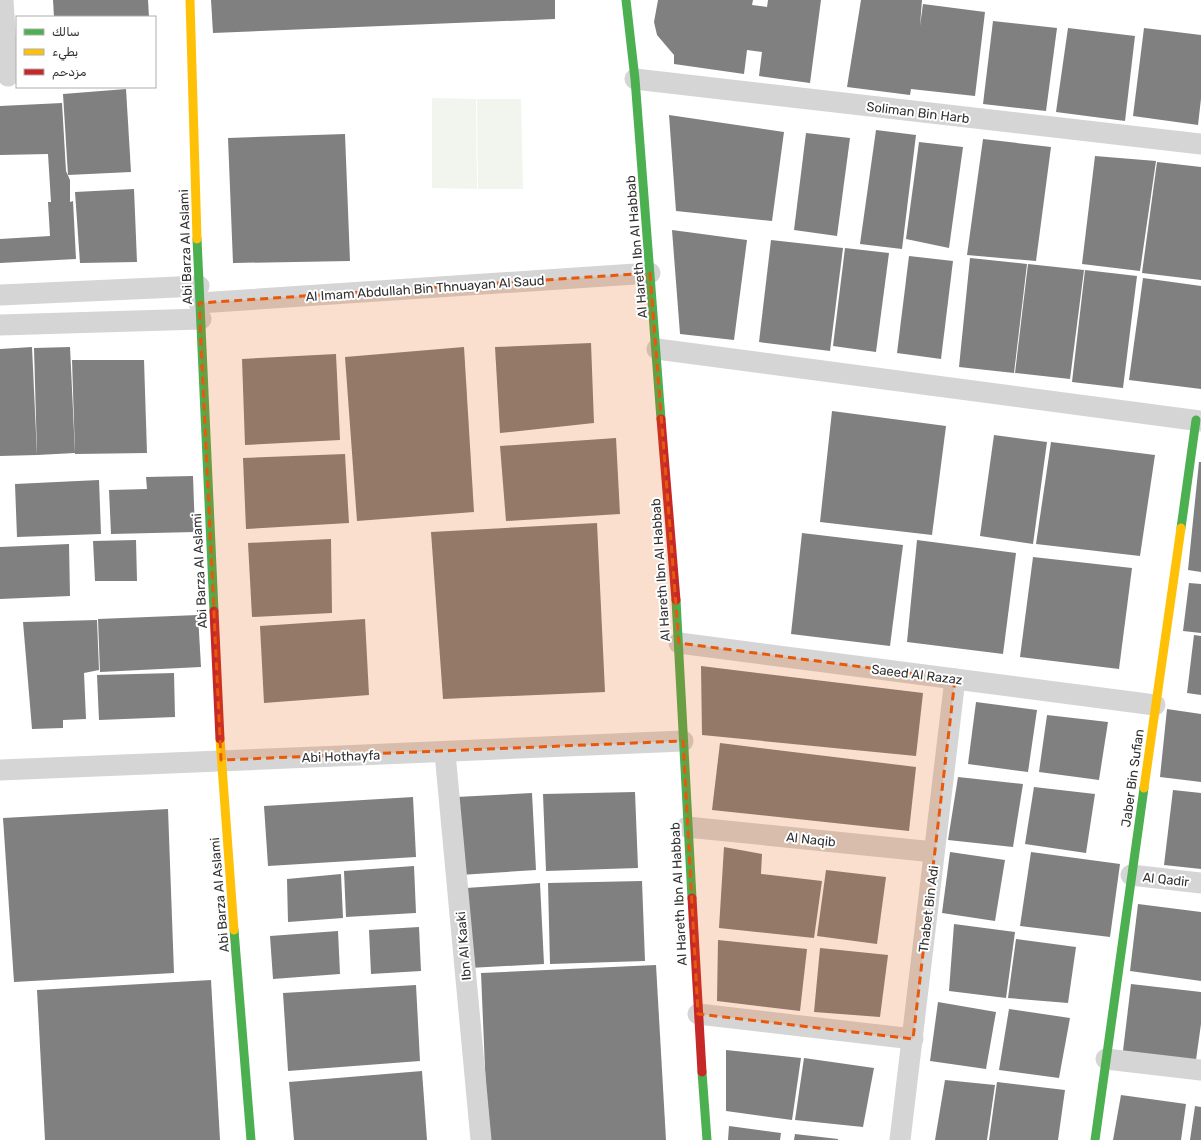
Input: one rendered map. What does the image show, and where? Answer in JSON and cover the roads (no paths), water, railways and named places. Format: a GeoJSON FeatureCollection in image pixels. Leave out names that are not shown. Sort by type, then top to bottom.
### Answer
{"type":"FeatureCollection","features":[{"type":"Feature","properties":{"kind":"street"},"geometry":{"type":"LineString","coordinates":[[3,0],[8,76]]}},
{"type":"Feature","properties":{"kind":"street","name":"Abi Barza Al Aslami"},"geometry":{"type":"LineString","coordinates":[[190,0],[200,303],[221,760],[251,1140]]}},
{"type":"Feature","properties":{"kind":"street","name":"Al Hareth Ibn Al Habbab"},"geometry":{"type":"LineString","coordinates":[[626,0],[635,79],[679,643],[698,1014],[707,1140]]}},
{"type":"Feature","properties":{"kind":"street","name":"Soliman Bin Harb"},"geometry":{"type":"LineString","coordinates":[[635,79],[1201,144]]}},
{"type":"Feature","properties":{"kind":"street","name":"Al Imam Abdullah Bin Thnuayan Al Saud"},"geometry":{"type":"LineString","coordinates":[[0,324],[200,303],[650,273]]}},
{"type":"Feature","properties":{"kind":"street","name":"Al Imam Abdullah Bin Thnuayan Al Saud"},"geometry":{"type":"LineString","coordinates":[[0,295],[200,303]]}},
{"type":"Feature","properties":{"kind":"street"},"geometry":{"type":"LineString","coordinates":[[657,348],[1198,421]]}},
{"type":"Feature","properties":{"kind":"street","name":"Jaber Bin Sufian"},"geometry":{"type":"LineString","coordinates":[[1095,1140],[1155,704],[1198,421]]}},
{"type":"Feature","properties":{"kind":"street","name":"Saeed Al Razaz"},"geometry":{"type":"LineString","coordinates":[[679,643],[1155,704]]}},
{"type":"Feature","properties":{"kind":"street","name":"Thabet Bin Adi"},"geometry":{"type":"LineString","coordinates":[[900,1140],[955,678]]}},
{"type":"Feature","properties":{"kind":"street","name":"Abi Hothayfa"},"geometry":{"type":"LineString","coordinates":[[0,770],[221,760],[445,753],[683,741]]}},
{"type":"Feature","properties":{"kind":"street","name":"Ibn Al Kaaki"},"geometry":{"type":"LineString","coordinates":[[445,753],[481,1140]]}},
{"type":"Feature","properties":{"kind":"street","name":"Al Naqib"},"geometry":{"type":"LineString","coordinates":[[688,827],[934,852]]}},
{"type":"Feature","properties":{"kind":"street","name":"Al Qadir"},"geometry":{"type":"LineString","coordinates":[[1131,875],[1201,883]]}},
{"type":"Feature","properties":{"kind":"street"},"geometry":{"type":"LineString","coordinates":[[698,1014],[913,1039]]}},
{"type":"Feature","properties":{"kind":"street"},"geometry":{"type":"LineString","coordinates":[[1106,1059],[1201,1070]]}}]}
